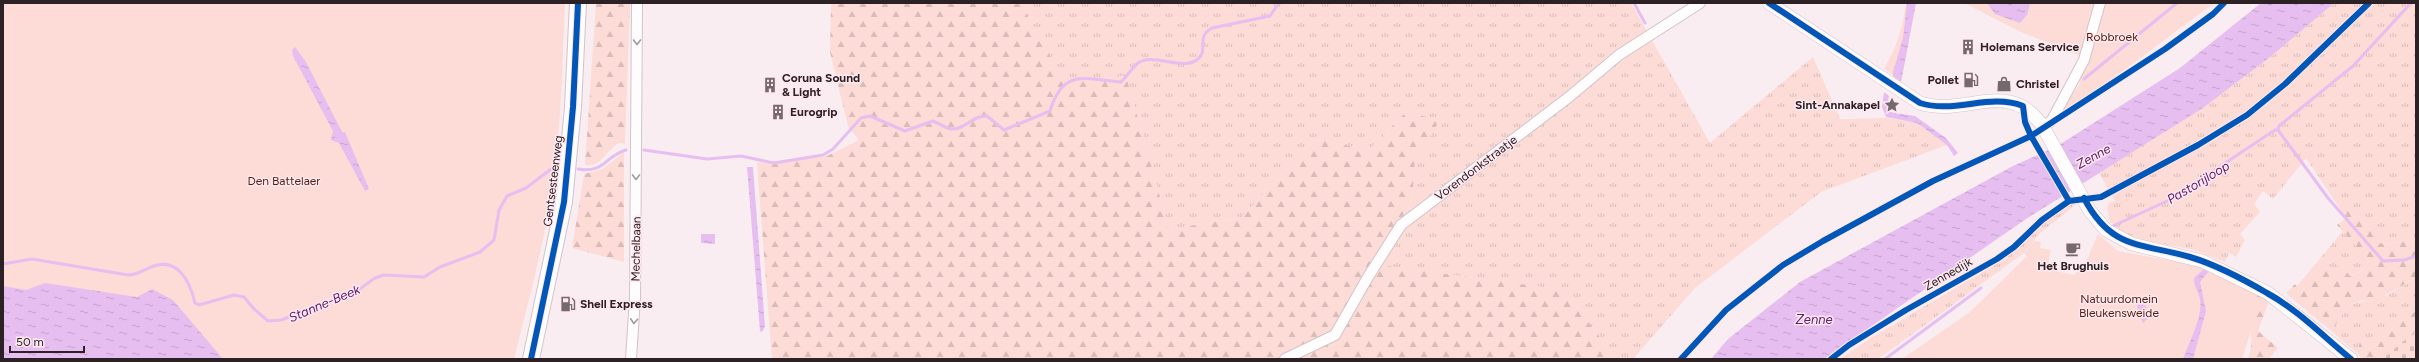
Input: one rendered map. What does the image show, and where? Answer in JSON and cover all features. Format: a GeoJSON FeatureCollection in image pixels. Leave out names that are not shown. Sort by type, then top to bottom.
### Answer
{"type":"FeatureCollection","features":[{"type":"Feature","properties":{"kind":"main road","name":"Gentsesteenweg"},"geometry":{"type":"LineString","coordinates":[[531,359],[564,202],[573,107],[578,3]]}},
{"type":"Feature","properties":{"kind":"street","name":"Mechelbaan"},"geometry":{"type":"LineString","coordinates":[[631,359],[635,298],[637,3]]}},
{"type":"Feature","properties":{"kind":"street","name":"Vorendonkstraatje"},"geometry":{"type":"LineString","coordinates":[[1285,359],[1336,335],[1368,277],[1401,225],[1569,97],[1619,55],[1700,3]]}},
{"type":"Feature","properties":{"kind":"street"},"geometry":{"type":"LineString","coordinates":[[1769,3],[1920,103],[1930,106],[1952,106],[1994,100],[2016,103],[2030,110],[2043,127],[2099,222],[2113,235],[2132,244],[2202,261],[2257,287],[2283,303],[2351,359]]}},
{"type":"Feature","properties":{"kind":"street"},"geometry":{"type":"LineString","coordinates":[[2043,127],[2052,120],[2084,60],[2100,3]]}},
{"type":"Feature","properties":{"kind":"green space","name":"Den Battelaer"},"geometry":{"type":"Polygon","coordinates":[[[3,3],[565,3],[556,162],[541,251],[514,359],[3,359],[3,3]]]}},
{"type":"Feature","properties":{"kind":"green space"},"geometry":{"type":"Polygon","coordinates":[[[596,3],[630,3],[625,145],[621,142],[596,164],[585,165],[596,3]]]}},
{"type":"Feature","properties":{"kind":"green space"},"geometry":{"type":"Polygon","coordinates":[[[831,3],[1030,3],[1026,13],[1064,81],[1126,76],[1169,229],[1241,218],[1315,139],[1369,150],[1406,112],[1440,120],[1415,161],[1412,202],[1372,264],[1564,290],[1616,359],[772,359],[757,163],[827,156],[859,140],[848,126],[830,52],[831,3]]]}},
{"type":"Feature","properties":{"kind":"green space"},"geometry":{"type":"Polygon","coordinates":[[[1030,3],[1631,3],[1710,143],[1813,57],[1840,119],[1887,118],[1917,123],[1947,145],[1821,192],[1695,288],[1633,359],[1616,359],[1564,290],[1371,264],[1412,202],[1415,161],[1439,120],[1406,112],[1369,150],[1315,139],[1241,218],[1169,229],[1126,76],[1064,81],[1025,13],[1030,3]]]}},
{"type":"Feature","properties":{"kind":"green space"},"geometry":{"type":"Polygon","coordinates":[[[1906,3],[1916,3],[1901,82],[1884,68],[1899,37],[1906,3]]]}},
{"type":"Feature","properties":{"kind":"green space","name":"Robbroek"},"geometry":{"type":"Polygon","coordinates":[[[1964,3],[2214,3],[2073,106],[2059,113],[2079,85],[2086,58],[2023,33],[1964,3]]]}},
{"type":"Feature","properties":{"kind":"green space"},"geometry":{"type":"Polygon","coordinates":[[[2334,3],[2416,3],[2416,239],[2414,241],[2381,244],[2348,203],[2341,210],[2306,158],[2273,199],[2263,191],[2254,204],[2260,212],[2240,234],[2245,240],[2236,257],[2229,253],[2225,262],[2190,249],[2137,238],[2118,229],[2110,222],[2107,207],[2110,202],[2115,201],[2099,173],[2203,108],[2274,54],[2334,3]]]}},
{"type":"Feature","properties":{"kind":"green space"},"geometry":{"type":"Polygon","coordinates":[[[624,152],[624,262],[572,248],[584,174],[603,169],[624,152]]]}},
{"type":"Feature","properties":{"kind":"green space"},"geometry":{"type":"Polygon","coordinates":[[[2073,203],[2077,204],[2039,234],[2024,253],[1878,359],[1840,359],[1869,339],[2005,259],[2036,228],[2073,203]]]}},
{"type":"Feature","properties":{"kind":"green space"},"geometry":{"type":"Polygon","coordinates":[[[2348,203],[2381,244],[2414,241],[2416,239],[2416,278],[2372,302],[2363,300],[2353,304],[2341,316],[2331,331],[2286,293],[2295,284],[2302,289],[2324,270],[2342,267],[2350,276],[2359,272],[2367,264],[2369,261],[2337,225],[2347,218],[2341,210],[2348,203]]]}},
{"type":"Feature","properties":{"kind":"green space"},"geometry":{"type":"Polygon","coordinates":[[[2343,231],[2369,261],[2363,268],[2353,275],[2341,276],[2320,272],[2302,289],[2297,286],[2343,231]]]}},
{"type":"Feature","properties":{"kind":"green space","name":"Natuurdomein Bleukensweide"},"geometry":{"type":"Polygon","coordinates":[[[2098,234],[2118,251],[2199,266],[2219,275],[2261,300],[2242,359],[1902,359],[1970,312],[2027,256],[2024,253],[2034,241],[2041,242],[2040,248],[2051,250],[2048,264],[2042,263],[2047,269],[2074,275],[2086,262],[2098,234]]]}},
{"type":"Feature","properties":{"kind":"green space"},"geometry":{"type":"Polygon","coordinates":[[[2228,278],[2269,301],[2258,331],[2278,348],[2269,359],[2248,359],[2251,348],[2250,327],[2243,307],[2228,278]]]}},
{"type":"Feature","properties":{"kind":"green space"},"geometry":{"type":"Polygon","coordinates":[[[2416,278],[2416,311],[2392,329],[2375,346],[2367,349],[2360,343],[2357,353],[2331,331],[2341,316],[2353,304],[2387,295],[2416,278]]]}},
{"type":"Feature","properties":{"kind":"green space"},"geometry":{"type":"Polygon","coordinates":[[[2416,311],[2416,331],[2382,359],[2363,359],[2357,353],[2360,342],[2367,349],[2375,346],[2392,329],[2416,311]]]}},
{"type":"Feature","properties":{"kind":"green space"},"geometry":{"type":"Polygon","coordinates":[[[2416,331],[2416,359],[2382,359],[2416,331]]]}},
{"type":"Feature","properties":{"kind":"water"},"geometry":{"type":"Polygon","coordinates":[[[1907,3],[1916,3],[1901,82],[1893,76],[1893,72],[1903,38],[1907,3]]]}},
{"type":"Feature","properties":{"kind":"water"},"geometry":{"type":"Polygon","coordinates":[[[1987,3],[2030,4],[2027,15],[2020,23],[1995,14],[1987,3]]]}},
{"type":"Feature","properties":{"kind":"water","name":"Zenne"},"geometry":{"type":"Polygon","coordinates":[[[2261,3],[2334,3],[2274,54],[2203,108],[2026,219],[1824,359],[1711,359],[1728,339],[1800,282],[2011,167],[2059,145],[2180,68],[2261,3]]]}},
{"type":"Feature","properties":{"kind":"water"},"geometry":{"type":"Polygon","coordinates":[[[295,47],[306,62],[342,132],[345,132],[369,189],[365,191],[339,143],[331,140],[333,131],[293,56],[292,50],[295,47]]]}},
{"type":"Feature","properties":{"kind":"water"},"geometry":{"type":"Polygon","coordinates":[[[1884,92],[1889,96],[1888,100],[1892,105],[1890,112],[1915,116],[1946,138],[1958,153],[1954,156],[1947,145],[1917,123],[1886,117],[1882,107],[1884,92]]]}},
{"type":"Feature","properties":{"kind":"water"},"geometry":{"type":"Polygon","coordinates":[[[747,167],[753,167],[765,327],[762,332],[760,331],[747,167]]]}},
{"type":"Feature","properties":{"kind":"water"},"geometry":{"type":"Polygon","coordinates":[[[701,234],[715,234],[715,244],[701,243],[701,234]]]}},
{"type":"Feature","properties":{"kind":"water"},"geometry":{"type":"Polygon","coordinates":[[[2204,269],[2209,271],[2200,282],[2206,311],[2193,359],[2183,359],[2198,321],[2199,314],[2200,299],[2195,286],[2194,278],[2204,269]]]}},
{"type":"Feature","properties":{"kind":"water"},"geometry":{"type":"Polygon","coordinates":[[[45,283],[137,297],[152,289],[173,300],[223,359],[3,359],[3,286],[26,290],[45,283]]]}},
{"type":"Feature","properties":{"kind":"water"},"geometry":{"type":"Polygon","coordinates":[[[2139,303],[2146,306],[2147,319],[2143,323],[2137,306],[2139,303]]]}},
{"type":"Feature","properties":{"kind":"pier"},"geometry":{"type":"Polygon","coordinates":[[[2042,151],[2068,195],[2064,197],[2039,152],[2042,151]]]}},
{"type":"Feature","properties":{"kind":"waterway","name":"Stanne-Beek"},"geometry":{"type":"LineString","coordinates":[[644,150],[707,159],[741,156],[774,163],[823,155],[833,149],[861,118],[870,116],[905,131],[933,121],[951,129],[956,129],[977,118],[987,116],[1004,130],[1050,111],[1055,97],[1061,88],[1068,82],[1076,79],[1096,79],[1121,82],[1138,63],[1145,60],[1160,60],[1185,64],[1192,62],[1198,59],[1201,55],[1204,35],[1212,28],[1270,16],[1279,3]]}},
{"type":"Feature","properties":{"kind":"waterway","name":"Stanne-Beek"},"geometry":{"type":"LineString","coordinates":[[1634,3],[1645,23]]}},
{"type":"Feature","properties":{"kind":"waterway"},"geometry":{"type":"LineString","coordinates":[[2084,79],[2177,3]]}},
{"type":"Feature","properties":{"kind":"waterway","name":"Pastorijloop"},"geometry":{"type":"LineString","coordinates":[[2113,226],[2180,195],[2180,193],[2275,130],[2278,130],[2279,126],[2353,66],[2411,3]]}},
{"type":"Feature","properties":{"kind":"waterway"},"geometry":{"type":"LineString","coordinates":[[2278,130],[2328,198],[2383,261],[2404,260],[2416,256]]}},
{"type":"Feature","properties":{"kind":"waterway","name":"Stanne-Beek"},"geometry":{"type":"LineString","coordinates":[[578,169],[594,169],[604,164],[613,156],[626,150]]}},
{"type":"Feature","properties":{"kind":"waterway","name":"Stanne-Beek"},"geometry":{"type":"LineString","coordinates":[[3,264],[32,259],[128,275],[137,274],[151,267],[169,265],[175,268],[186,279],[195,303],[199,305],[234,295],[244,297],[254,309],[268,321],[281,320],[354,293],[375,278],[384,275],[424,277],[440,267],[480,252],[494,240],[499,210],[507,196],[526,188],[555,166]]}},
{"type":"Feature","properties":{"kind":"waterway"},"geometry":{"type":"LineString","coordinates":[[1885,359],[1981,288]]}},
{"type":"Feature","properties":{"kind":"cycle path"},"geometry":{"type":"LineString","coordinates":[[531,359],[564,202],[573,107],[578,3]]}},
{"type":"Feature","properties":{"kind":"cycle path"},"geometry":{"type":"LineString","coordinates":[[1769,3],[1920,103],[1933,106],[1946,106],[1997,102],[2023,106],[2025,122],[2031,136],[2069,201]]}},
{"type":"Feature","properties":{"kind":"cycle path"},"geometry":{"type":"LineString","coordinates":[[1681,359],[1726,310],[1783,265],[1823,241],[1933,181],[2031,136],[2165,49],[2213,14],[2224,3]]}},
{"type":"Feature","properties":{"kind":"cycle path","name":"Zennedijk"},"geometry":{"type":"LineString","coordinates":[[1831,359],[1849,345],[1906,310],[1997,259],[2014,247],[2042,220],[2069,201],[2101,197],[2198,145],[2247,115],[2285,84],[2369,3]]}},
{"type":"Feature","properties":{"kind":"cycle path"},"geometry":{"type":"LineString","coordinates":[[2084,198],[2094,215],[2116,236],[2129,242],[2190,257],[2220,268],[2267,293],[2289,307],[2351,359]]}},
{"type":"Feature","properties":{"kind":"place","name":"Holemans Service"},"geometry":{"type":"Point","coordinates":[1968,47]}},
{"type":"Feature","properties":{"kind":"place","name":"Pollet"},"geometry":{"type":"Point","coordinates":[1971,80]}},
{"type":"Feature","properties":{"kind":"place","name":"Christel"},"geometry":{"type":"Point","coordinates":[2004,84]}},
{"type":"Feature","properties":{"kind":"place","name":"Coruna Sound & Light"},"geometry":{"type":"Point","coordinates":[770,85]}},
{"type":"Feature","properties":{"kind":"place","name":"Sint-Annakapel"},"geometry":{"type":"Point","coordinates":[1892,105]}},
{"type":"Feature","properties":{"kind":"place","name":"Eurogrip"},"geometry":{"type":"Point","coordinates":[778,112]}},
{"type":"Feature","properties":{"kind":"place","name":"Het Brughuis"},"geometry":{"type":"Point","coordinates":[2073,249]}},
{"type":"Feature","properties":{"kind":"place","name":"Shell Express"},"geometry":{"type":"Point","coordinates":[568,304]}}]}
